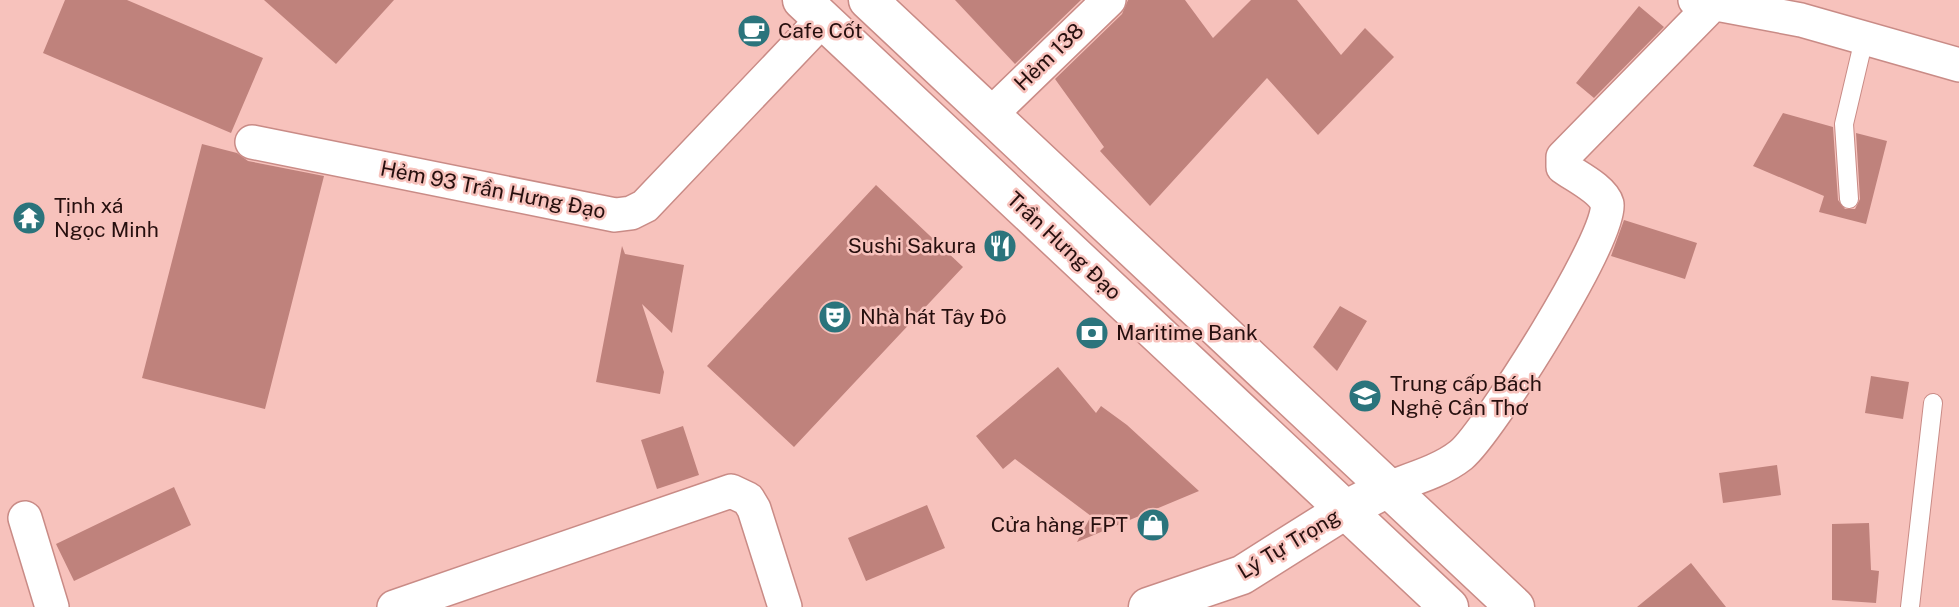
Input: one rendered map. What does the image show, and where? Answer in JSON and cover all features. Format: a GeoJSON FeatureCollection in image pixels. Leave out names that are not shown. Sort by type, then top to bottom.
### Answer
{"type":"FeatureCollection","features":[{"type":"Feature","properties":{"kind":"main road"},"geometry":{"type":"LineString","coordinates":[[868,0],[1515,607]]}},
{"type":"Feature","properties":{"kind":"main road","name":"Trần Hưng Đạo"},"geometry":{"type":"LineString","coordinates":[[812,10],[1449,607]]}},
{"type":"Feature","properties":{"kind":"main road","name":"Lý Tự Trọng"},"geometry":{"type":"LineString","coordinates":[[1148,607],[1242,575],[1345,510],[1388,488]]}},
{"type":"Feature","properties":{"kind":"street","name":"Hẻm 138"},"geometry":{"type":"LineString","coordinates":[[990,115],[1109,0]]}},
{"type":"Feature","properties":{"kind":"street"},"geometry":{"type":"LineString","coordinates":[[1388,488],[1461,455],[1483,429],[1514,383],[1579,276],[1607,215],[1607,204],[1602,195],[1563,167],[1563,157],[1703,3],[1801,20],[1959,65]]}},
{"type":"Feature","properties":{"kind":"street","name":"Hẻm 93 Trần Hưng Đạo"},"geometry":{"type":"LineString","coordinates":[[252,142],[615,215],[631,213],[645,206],[812,10]]}},
{"type":"Feature","properties":{"kind":"street"},"geometry":{"type":"LineString","coordinates":[[394,607],[731,491],[748,499],[754,509],[785,607]]}},
{"type":"Feature","properties":{"kind":"street"},"geometry":{"type":"LineString","coordinates":[[25,519],[52,607]]}},
{"type":"Feature","properties":{"kind":"lane"},"geometry":{"type":"LineString","coordinates":[[1849,199],[1844,124],[1864,39]]}},
{"type":"Feature","properties":{"kind":"lane"},"geometry":{"type":"LineString","coordinates":[[1910,607],[1933,404]]}},
{"type":"Feature","properties":{"kind":"building"},"geometry":{"type":"Polygon","coordinates":[[[65,0],[127,0],[263,58],[231,133],[43,53],[65,0]]]}},
{"type":"Feature","properties":{"kind":"building"},"geometry":{"type":"Polygon","coordinates":[[[264,0],[394,0],[336,64],[264,0]]]}},
{"type":"Feature","properties":{"kind":"building"},"geometry":{"type":"Polygon","coordinates":[[[955,0],[1081,0],[1015,64],[955,0]]]}},
{"type":"Feature","properties":{"kind":"building"},"geometry":{"type":"Polygon","coordinates":[[[1128,0],[1185,0],[1213,38],[1251,0],[1297,0],[1341,55],[1365,28],[1394,57],[1318,135],[1267,78],[1150,206],[1100,151],[1104,147],[1055,79],[1122,14],[1128,0]]]}},
{"type":"Feature","properties":{"kind":"building"},"geometry":{"type":"Polygon","coordinates":[[[1639,6],[1664,27],[1594,98],[1576,83],[1639,6]]]}},
{"type":"Feature","properties":{"kind":"building"},"geometry":{"type":"Polygon","coordinates":[[[1783,113],[1833,127],[1838,200],[1845,209],[1855,209],[1860,199],[1856,133],[1887,141],[1866,224],[1819,212],[1824,196],[1753,166],[1783,113]]]}},
{"type":"Feature","properties":{"kind":"building"},"geometry":{"type":"Polygon","coordinates":[[[202,144],[237,153],[248,161],[324,176],[265,409],[142,378],[202,144]]]}},
{"type":"Feature","properties":{"kind":"building","name":"Nhà hát Tây Đô"},"geometry":{"type":"Polygon","coordinates":[[[876,185],[963,267],[794,447],[707,366],[876,185]]]}},
{"type":"Feature","properties":{"kind":"building"},"geometry":{"type":"Polygon","coordinates":[[[1624,220],[1697,243],[1685,279],[1611,256],[1624,220]]]}},
{"type":"Feature","properties":{"kind":"building"},"geometry":{"type":"Polygon","coordinates":[[[622,246],[625,254],[684,265],[672,333],[642,304],[664,372],[660,394],[596,382],[622,246]]]}},
{"type":"Feature","properties":{"kind":"building"},"geometry":{"type":"Polygon","coordinates":[[[1340,306],[1367,321],[1337,371],[1313,347],[1340,306]]]}},
{"type":"Feature","properties":{"kind":"building"},"geometry":{"type":"Polygon","coordinates":[[[1058,367],[1096,413],[1101,406],[1127,425],[1199,491],[1077,542],[1091,516],[1015,459],[1003,469],[976,436],[1058,367]]]}},
{"type":"Feature","properties":{"kind":"building"},"geometry":{"type":"Polygon","coordinates":[[[1871,376],[1909,382],[1903,419],[1865,413],[1871,376]]]}},
{"type":"Feature","properties":{"kind":"building"},"geometry":{"type":"Polygon","coordinates":[[[683,426],[699,475],[657,489],[641,440],[683,426]]]}},
{"type":"Feature","properties":{"kind":"building"},"geometry":{"type":"Polygon","coordinates":[[[1777,465],[1781,495],[1723,503],[1719,473],[1777,465]]]}},
{"type":"Feature","properties":{"kind":"building"},"geometry":{"type":"Polygon","coordinates":[[[174,487],[191,525],[74,581],[56,544],[174,487]]]}},
{"type":"Feature","properties":{"kind":"building"},"geometry":{"type":"Polygon","coordinates":[[[927,505],[945,548],[866,581],[848,538],[927,505]]]}},
{"type":"Feature","properties":{"kind":"building"},"geometry":{"type":"Polygon","coordinates":[[[1869,523],[1871,570],[1879,571],[1876,603],[1832,600],[1832,524],[1869,523]]]}},
{"type":"Feature","properties":{"kind":"building"},"geometry":{"type":"Polygon","coordinates":[[[1691,563],[1726,607],[1637,607],[1691,563]]]}},
{"type":"Feature","properties":{"kind":"place","name":"Cafe Cốt"},"geometry":{"type":"Point","coordinates":[754,31]}},
{"type":"Feature","properties":{"kind":"place","name":"Tịnh xá Ngọc Minh"},"geometry":{"type":"Point","coordinates":[29,218]}},
{"type":"Feature","properties":{"kind":"place","name":"Sushi Sakura"},"geometry":{"type":"Point","coordinates":[1000,246]}},
{"type":"Feature","properties":{"kind":"place","name":"Nhà hát Tây Đô"},"geometry":{"type":"Point","coordinates":[835,317]}},
{"type":"Feature","properties":{"kind":"place","name":"Maritime Bank"},"geometry":{"type":"Point","coordinates":[1092,333]}},
{"type":"Feature","properties":{"kind":"place","name":"Trung cấp Bách Nghệ Cần Thơ"},"geometry":{"type":"Point","coordinates":[1365,396]}},
{"type":"Feature","properties":{"kind":"place","name":"Cửa hàng FPT"},"geometry":{"type":"Point","coordinates":[1153,525]}}]}
